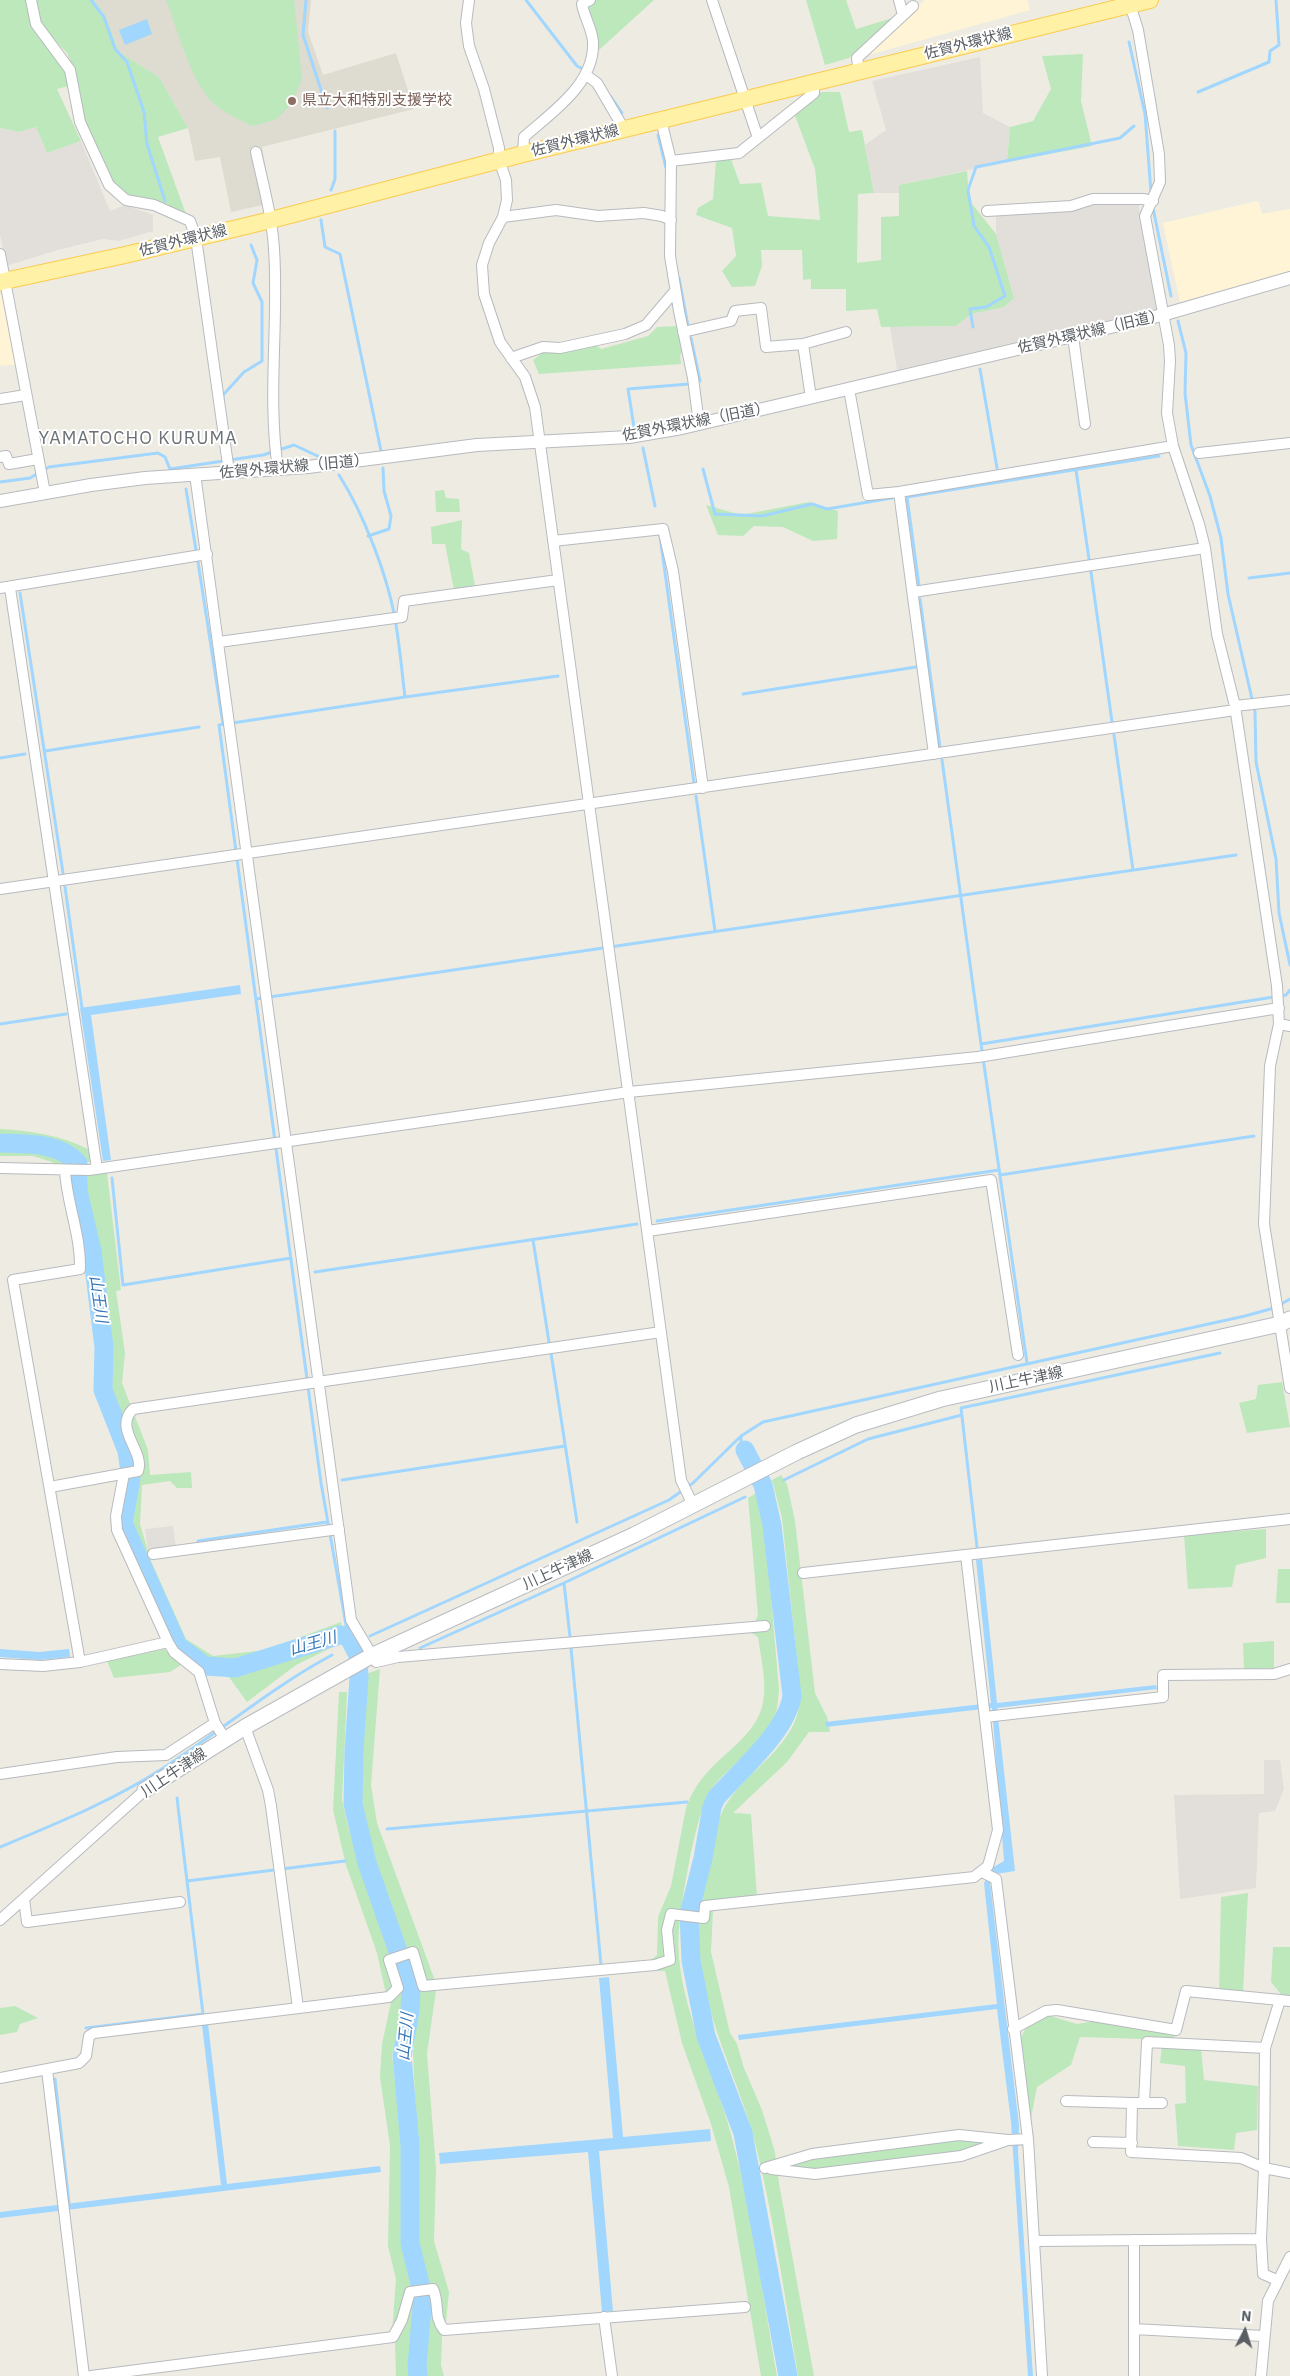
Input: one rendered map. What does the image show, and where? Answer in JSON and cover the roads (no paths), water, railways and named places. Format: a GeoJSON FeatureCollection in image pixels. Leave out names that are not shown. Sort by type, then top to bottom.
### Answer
{"type":"FeatureCollection","features":[{"type":"Feature","properties":{"kind":"main road","name":"佐賀外環状線"},"geometry":{"type":"LineString","coordinates":[[2,281],[271,220],[499,160],[745,100],[1130,2],[1150,0]]}},
{"type":"Feature","properties":{"kind":"main road","name":"川上牛津線"},"geometry":{"type":"LineString","coordinates":[[145,1790],[225,1739],[343,1670],[690,1500],[743,1480],[842,1431],[896,1411],[1283,1320]]}},
{"type":"Feature","properties":{"kind":"street"},"geometry":{"type":"LineString","coordinates":[[31,0],[36,24],[70,70],[80,122],[109,185],[126,200],[154,205],[190,221],[196,238],[228,464]]}},
{"type":"Feature","properties":{"kind":"street"},"geometry":{"type":"LineString","coordinates":[[469,0],[466,23],[469,46],[484,89],[499,148],[499,160],[506,180],[507,200],[503,217],[489,243],[482,264],[484,294],[500,342],[525,378],[536,407],[681,1480],[690,1500]]}},
{"type":"Feature","properties":{"kind":"street"},"geometry":{"type":"LineString","coordinates":[[523,154],[524,137],[578,87],[587,70],[593,44],[590,25],[582,4],[590,0]]}},
{"type":"Feature","properties":{"kind":"street"},"geometry":{"type":"LineString","coordinates":[[712,0],[758,138]]}},
{"type":"Feature","properties":{"kind":"street"},"geometry":{"type":"LineString","coordinates":[[899,0],[903,15]]}},
{"type":"Feature","properties":{"kind":"street"},"geometry":{"type":"LineString","coordinates":[[1130,2],[1138,30],[1157,137],[1160,173],[1158,191],[1148,200],[1145,216],[1170,361],[1167,413],[1173,446],[1199,524],[1217,634],[1228,671],[1277,986],[1279,1024],[1270,1066],[1264,1224],[1274,1295],[1283,1320],[1290,1388]]}},
{"type":"Feature","properties":{"kind":"street"},"geometry":{"type":"LineString","coordinates":[[859,71],[857,58],[913,6]]}},
{"type":"Feature","properties":{"kind":"street"},"geometry":{"type":"LineString","coordinates":[[587,70],[598,83],[624,129]]}},
{"type":"Feature","properties":{"kind":"street"},"geometry":{"type":"LineString","coordinates":[[671,161],[739,153],[814,93],[814,82]]}},
{"type":"Feature","properties":{"kind":"street"},"geometry":{"type":"LineString","coordinates":[[661,120],[671,161],[670,256],[693,378],[699,424]]}},
{"type":"Feature","properties":{"kind":"street"},"geometry":{"type":"LineString","coordinates":[[256,152],[271,220],[274,249],[272,378],[276,457]]}},
{"type":"Feature","properties":{"kind":"street"},"geometry":{"type":"LineString","coordinates":[[987,211],[1071,206],[1092,199],[1148,200]]}},
{"type":"Feature","properties":{"kind":"street"},"geometry":{"type":"LineString","coordinates":[[503,217],[556,210],[598,216],[644,213],[662,216],[671,220]]}},
{"type":"Feature","properties":{"kind":"street"},"geometry":{"type":"LineString","coordinates":[[0,254],[2,281],[44,486]]}},
{"type":"Feature","properties":{"kind":"street","name":"佐賀外環状線（旧道）"},"geometry":{"type":"LineString","coordinates":[[0,501],[44,486],[91,484],[195,474],[228,464],[276,457],[387,459],[477,446],[629,437],[699,424],[1162,315],[1290,278]]}},
{"type":"Feature","properties":{"kind":"street"},"geometry":{"type":"LineString","coordinates":[[511,358],[543,347],[560,348],[625,334],[646,325],[676,291]]}},
{"type":"Feature","properties":{"kind":"street"},"geometry":{"type":"LineString","coordinates":[[683,332],[731,320],[735,311],[761,308],[766,347],[803,344],[846,332]]}},
{"type":"Feature","properties":{"kind":"street"},"geometry":{"type":"LineString","coordinates":[[1073,336],[1085,424]]}},
{"type":"Feature","properties":{"kind":"street"},"geometry":{"type":"LineString","coordinates":[[803,344],[811,398]]}},
{"type":"Feature","properties":{"kind":"street"},"geometry":{"type":"LineString","coordinates":[[849,389],[868,495],[899,492],[1173,446]]}},
{"type":"Feature","properties":{"kind":"street"},"geometry":{"type":"LineString","coordinates":[[0,399],[26,395]]}},
{"type":"Feature","properties":{"kind":"street"},"geometry":{"type":"LineString","coordinates":[[1199,453],[1290,442]]}},
{"type":"Feature","properties":{"kind":"street"},"geometry":{"type":"LineString","coordinates":[[0,457],[6,456],[9,464],[39,462]]}},
{"type":"Feature","properties":{"kind":"street"},"geometry":{"type":"LineString","coordinates":[[195,474],[268,997],[351,1620],[376,1662],[398,1657],[765,1626]]}},
{"type":"Feature","properties":{"kind":"street"},"geometry":{"type":"LineString","coordinates":[[899,492],[934,754]]}},
{"type":"Feature","properties":{"kind":"street"},"geometry":{"type":"LineString","coordinates":[[553,540],[664,529],[673,571],[702,788]]}},
{"type":"Feature","properties":{"kind":"street"},"geometry":{"type":"LineString","coordinates":[[913,592],[1204,548]]}},
{"type":"Feature","properties":{"kind":"street"},"geometry":{"type":"LineString","coordinates":[[93,1169],[53,882],[5,588],[207,554]]}},
{"type":"Feature","properties":{"kind":"street"},"geometry":{"type":"LineString","coordinates":[[219,642],[402,618],[404,601],[558,580]]}},
{"type":"Feature","properties":{"kind":"street"},"geometry":{"type":"LineString","coordinates":[[0,890],[934,754],[1235,708],[1247,704],[1290,700]]}},
{"type":"Feature","properties":{"kind":"street"},"geometry":{"type":"LineString","coordinates":[[0,1168],[19,1167],[65,1171],[93,1169],[629,1092],[983,1056],[1279,1008]]}},
{"type":"Feature","properties":{"kind":"street"},"geometry":{"type":"LineString","coordinates":[[1279,1024],[1290,1026]]}},
{"type":"Feature","properties":{"kind":"street"},"geometry":{"type":"LineString","coordinates":[[65,1171],[66,1190],[81,1257],[80,1269],[13,1280],[80,1662]]}},
{"type":"Feature","properties":{"kind":"street"},"geometry":{"type":"LineString","coordinates":[[648,1231],[991,1180],[1018,1354]]}},
{"type":"Feature","properties":{"kind":"street"},"geometry":{"type":"LineString","coordinates":[[50,1487],[138,1471],[139,1464],[126,1427],[128,1414],[133,1409],[661,1332]]}},
{"type":"Feature","properties":{"kind":"street"},"geometry":{"type":"LineString","coordinates":[[124,1474],[116,1516],[117,1530],[168,1642],[174,1652],[199,1672],[215,1723],[225,1739]]}},
{"type":"Feature","properties":{"kind":"street"},"geometry":{"type":"LineString","coordinates":[[803,1573],[1290,1519]]}},
{"type":"Feature","properties":{"kind":"street"},"geometry":{"type":"LineString","coordinates":[[152,1554],[339,1528]]}},
{"type":"Feature","properties":{"kind":"street"},"geometry":{"type":"LineString","coordinates":[[0,2078],[84,2061],[88,2036],[94,2033],[389,1997],[398,1988],[390,1960],[413,1952],[423,1986],[655,1966],[670,1960],[667,1930],[671,1914],[704,1918],[705,1906],[974,1877],[988,1866],[998,1830],[989,1712],[966,1555]]}},
{"type":"Feature","properties":{"kind":"street"},"geometry":{"type":"LineString","coordinates":[[0,1664],[43,1666],[80,1662],[168,1642]]}},
{"type":"Feature","properties":{"kind":"street"},"geometry":{"type":"LineString","coordinates":[[989,1712],[1163,1697],[1163,1675],[1274,1674],[1290,1669]]}},
{"type":"Feature","properties":{"kind":"street"},"geometry":{"type":"LineString","coordinates":[[0,1774],[116,1756],[166,1755],[215,1723]]}},
{"type":"Feature","properties":{"kind":"street"},"geometry":{"type":"LineString","coordinates":[[245,1727],[268,1790],[298,2008]]}},
{"type":"Feature","properties":{"kind":"street","name":"川上牛津線"},"geometry":{"type":"LineString","coordinates":[[0,1920],[145,1790]]}},
{"type":"Feature","properties":{"kind":"street"},"geometry":{"type":"LineString","coordinates":[[982,1872],[996,1879],[1028,2139],[1042,2376]]}},
{"type":"Feature","properties":{"kind":"street"},"geometry":{"type":"LineString","coordinates":[[24,1899],[27,1922],[180,1902]]}},
{"type":"Feature","properties":{"kind":"street"},"geometry":{"type":"LineString","coordinates":[[1013,2029],[1046,2011],[1057,2010],[1176,2030],[1186,1990],[1285,2001],[1265,2048],[1264,2168],[1261,2239],[1263,2274],[1277,2280]]}},
{"type":"Feature","properties":{"kind":"street"},"geometry":{"type":"LineString","coordinates":[[1144,2103],[1147,2042],[1265,2048]]}},
{"type":"Feature","properties":{"kind":"street"},"geometry":{"type":"LineString","coordinates":[[47,2070],[84,2376]]}},
{"type":"Feature","properties":{"kind":"street"},"geometry":{"type":"LineString","coordinates":[[1066,2101],[1162,2103]]}},
{"type":"Feature","properties":{"kind":"street"},"geometry":{"type":"LineString","coordinates":[[1132,2102],[1131,2152],[1241,2158],[1264,2168],[1290,2173]]}},
{"type":"Feature","properties":{"kind":"street"},"geometry":{"type":"LineString","coordinates":[[1008,2140],[961,2156],[834,2172],[815,2174],[765,2168],[812,2154],[959,2135],[1008,2140],[1028,2139]]}},
{"type":"Feature","properties":{"kind":"street"},"geometry":{"type":"LineString","coordinates":[[1093,2142],[1132,2143]]}},
{"type":"Feature","properties":{"kind":"street"},"geometry":{"type":"LineString","coordinates":[[1035,2241],[1261,2239]]}},
{"type":"Feature","properties":{"kind":"street"},"geometry":{"type":"LineString","coordinates":[[1134,2240],[1134,2376]]}},
{"type":"Feature","properties":{"kind":"street"},"geometry":{"type":"LineString","coordinates":[[1261,2376],[1263,2336],[1268,2301],[1290,2257]]}},
{"type":"Feature","properties":{"kind":"street"},"geometry":{"type":"LineString","coordinates":[[91,2376],[393,2337],[402,2320],[410,2292],[433,2289],[438,2299],[437,2320],[444,2330],[745,2307]]}},
{"type":"Feature","properties":{"kind":"street"},"geometry":{"type":"LineString","coordinates":[[604,2318],[612,2376]]}},
{"type":"Feature","properties":{"kind":"street"},"geometry":{"type":"LineString","coordinates":[[1134,2328],[1263,2336]]}},
{"type":"Feature","properties":{"kind":"water"},"geometry":{"type":"Polygon","coordinates":[[[147,19],[152,34],[125,45],[119,30],[147,19]]]}},
{"type":"Feature","properties":{"kind":"water"},"geometry":{"type":"Polygon","coordinates":[[[240,985],[241,994],[91,1015],[111,1160],[103,1161],[80,1008],[240,985]]]}},
{"type":"Feature","properties":{"kind":"water"},"geometry":{"type":"Polygon","coordinates":[[[982,1559],[997,1703],[1156,1685],[1157,1689],[997,1708],[1015,1871],[996,1874],[990,1883],[1019,2125],[1018,2152],[1033,2376],[1028,2376],[1011,2122],[997,2009],[739,2040],[738,2035],[997,2004],[984,1883],[992,1868],[1004,1861],[992,1708],[826,1727],[825,1722],[991,1703],[976,1560],[982,1559]]]}},
{"type":"Feature","properties":{"kind":"water"},"geometry":{"type":"Polygon","coordinates":[[[0,1649],[39,1652],[69,1649],[70,1657],[39,1660],[0,1657],[0,1649]]]}},
{"type":"Feature","properties":{"kind":"water"},"geometry":{"type":"Polygon","coordinates":[[[609,1977],[623,2137],[710,2129],[711,2141],[599,2151],[613,2311],[602,2312],[588,2152],[440,2164],[439,2153],[613,2138],[599,1978],[609,1977]]]}},
{"type":"Feature","properties":{"kind":"water"},"geometry":{"type":"Polygon","coordinates":[[[208,2024],[227,2184],[380,2166],[381,2172],[0,2218],[0,2212],[221,2185],[202,2025],[208,2024]]]}},
{"type":"Feature","properties":{"kind":"waterway"},"geometry":{"type":"LineString","coordinates":[[91,0],[104,17],[115,49],[127,62],[144,112],[147,144],[165,201]]}},
{"type":"Feature","properties":{"kind":"waterway"},"geometry":{"type":"LineString","coordinates":[[306,0],[303,35],[327,108]]}},
{"type":"Feature","properties":{"kind":"waterway"},"geometry":{"type":"LineString","coordinates":[[526,0],[577,66],[585,70]]}},
{"type":"Feature","properties":{"kind":"waterway"},"geometry":{"type":"LineString","coordinates":[[1198,92],[1269,62],[1270,51],[1279,45],[1276,0]]}},
{"type":"Feature","properties":{"kind":"waterway"},"geometry":{"type":"LineString","coordinates":[[1129,42],[1145,114],[1151,192]]}},
{"type":"Feature","properties":{"kind":"waterway"},"geometry":{"type":"LineString","coordinates":[[611,97],[622,113]]}},
{"type":"Feature","properties":{"kind":"waterway"},"geometry":{"type":"LineString","coordinates":[[973,327],[970,309],[986,307],[1005,296],[989,247],[974,226],[968,190],[976,167],[1120,138],[1134,126]]}},
{"type":"Feature","properties":{"kind":"waterway"},"geometry":{"type":"LineString","coordinates":[[331,190],[335,179],[335,131]]}},
{"type":"Feature","properties":{"kind":"waterway"},"geometry":{"type":"LineString","coordinates":[[658,135],[666,168]]}},
{"type":"Feature","properties":{"kind":"waterway"},"geometry":{"type":"LineString","coordinates":[[1153,208],[1171,296]]}},
{"type":"Feature","properties":{"kind":"waterway"},"geometry":{"type":"LineString","coordinates":[[321,220],[325,247],[340,254],[381,451]]}},
{"type":"Feature","properties":{"kind":"waterway"},"geometry":{"type":"LineString","coordinates":[[223,398],[223,395],[244,372],[262,361],[262,302],[253,283],[257,260],[251,245]]}},
{"type":"Feature","properties":{"kind":"waterway"},"geometry":{"type":"LineString","coordinates":[[679,278],[688,326]]}},
{"type":"Feature","properties":{"kind":"waterway"},"geometry":{"type":"LineString","coordinates":[[1178,321],[1186,353],[1185,393],[1191,445],[1210,496],[1221,538],[1228,594],[1255,712],[1256,762],[1276,859],[1279,913],[1290,965]]}},
{"type":"Feature","properties":{"kind":"waterway"},"geometry":{"type":"LineString","coordinates":[[691,338],[700,381]]}},
{"type":"Feature","properties":{"kind":"waterway"},"geometry":{"type":"LineString","coordinates":[[980,369],[997,468]]}},
{"type":"Feature","properties":{"kind":"waterway"},"geometry":{"type":"LineString","coordinates":[[634,427],[628,389],[689,384]]}},
{"type":"Feature","properties":{"kind":"waterway"},"geometry":{"type":"LineString","coordinates":[[0,482],[30,478],[49,467],[158,453],[165,457],[170,469],[263,455],[294,445],[324,459]]}},
{"type":"Feature","properties":{"kind":"waterway"},"geometry":{"type":"LineString","coordinates":[[643,448],[655,506]]}},
{"type":"Feature","properties":{"kind":"waterway"},"geometry":{"type":"LineString","coordinates":[[919,586],[907,497],[1159,456]]}},
{"type":"Feature","properties":{"kind":"waterway"},"geometry":{"type":"LineString","coordinates":[[368,536],[389,529],[391,516],[384,491],[383,468]]}},
{"type":"Feature","properties":{"kind":"waterway"},"geometry":{"type":"LineString","coordinates":[[703,469],[715,514],[762,516],[812,504],[827,509],[892,498]]}},
{"type":"Feature","properties":{"kind":"waterway"},"geometry":{"type":"LineString","coordinates":[[1076,470],[1089,559]]}},
{"type":"Feature","properties":{"kind":"waterway"},"geometry":{"type":"LineString","coordinates":[[339,475],[366,527],[388,588],[396,625],[405,697],[219,725],[321,1483],[348,1636]]}},
{"type":"Feature","properties":{"kind":"waterway"},"geometry":{"type":"LineString","coordinates":[[186,489],[196,550]]}},
{"type":"Feature","properties":{"kind":"waterway"},"geometry":{"type":"LineString","coordinates":[[660,536],[694,783]]}},
{"type":"Feature","properties":{"kind":"waterway"},"geometry":{"type":"LineString","coordinates":[[198,562],[223,724]]}},
{"type":"Feature","properties":{"kind":"waterway"},"geometry":{"type":"LineString","coordinates":[[1091,572],[1112,722]]}},
{"type":"Feature","properties":{"kind":"waterway"},"geometry":{"type":"LineString","coordinates":[[1249,578],[1290,573]]}},
{"type":"Feature","properties":{"kind":"waterway"},"geometry":{"type":"LineString","coordinates":[[20,593],[63,873]]}},
{"type":"Feature","properties":{"kind":"waterway"},"geometry":{"type":"LineString","coordinates":[[920,599],[940,747]]}},
{"type":"Feature","properties":{"kind":"waterway"},"geometry":{"type":"LineString","coordinates":[[743,694],[916,667]]}},
{"type":"Feature","properties":{"kind":"waterway"},"geometry":{"type":"LineString","coordinates":[[405,697],[558,676]]}},
{"type":"Feature","properties":{"kind":"waterway"},"geometry":{"type":"LineString","coordinates":[[45,751],[199,727]]}},
{"type":"Feature","properties":{"kind":"waterway"},"geometry":{"type":"LineString","coordinates":[[1114,735],[1133,870]]}},
{"type":"Feature","properties":{"kind":"waterway"},"geometry":{"type":"LineString","coordinates":[[0,758],[25,754]]}},
{"type":"Feature","properties":{"kind":"waterway"},"geometry":{"type":"LineString","coordinates":[[942,760],[981,1044]]}},
{"type":"Feature","properties":{"kind":"waterway"},"geometry":{"type":"LineString","coordinates":[[696,796],[715,931]]}},
{"type":"Feature","properties":{"kind":"waterway"},"geometry":{"type":"LineString","coordinates":[[256,999],[1236,855]]}},
{"type":"Feature","properties":{"kind":"waterway"},"geometry":{"type":"LineString","coordinates":[[65,887],[82,1008]]}},
{"type":"Feature","properties":{"kind":"waterway"},"geometry":{"type":"LineString","coordinates":[[1027,1363],[981,1044],[1286,995],[1290,990]]}},
{"type":"Feature","properties":{"kind":"waterway"},"geometry":{"type":"LineString","coordinates":[[0,1024],[66,1014]]}},
{"type":"Feature","properties":{"kind":"waterway"},"geometry":{"type":"LineString","coordinates":[[1000,1175],[1254,1136]]}},
{"type":"Feature","properties":{"kind":"waterway","name":"山王川"},"geometry":{"type":"LineString","coordinates":[[0,1143],[31,1144],[52,1148],[70,1156],[78,1163],[78,1191],[92,1251],[104,1347],[103,1390],[127,1451],[131,1479],[123,1523],[178,1646],[205,1666],[235,1668],[340,1635],[348,1636],[358,1655],[359,1678],[354,1750],[353,1804],[367,1863],[411,1988],[410,2011],[402,2056],[410,2145],[410,2243],[423,2296],[417,2366],[418,2376]]}},
{"type":"Feature","properties":{"kind":"waterway"},"geometry":{"type":"LineString","coordinates":[[657,1221],[999,1170]]}},
{"type":"Feature","properties":{"kind":"waterway"},"geometry":{"type":"LineString","coordinates":[[112,1178],[123,1285],[291,1258]]}},
{"type":"Feature","properties":{"kind":"waterway"},"geometry":{"type":"LineString","coordinates":[[315,1272],[637,1224]]}},
{"type":"Feature","properties":{"kind":"waterway"},"geometry":{"type":"LineString","coordinates":[[533,1240],[549,1342]]}},
{"type":"Feature","properties":{"kind":"waterway"},"geometry":{"type":"LineString","coordinates":[[745,1450],[741,1445],[741,1436],[763,1422],[1245,1316],[1274,1308],[1290,1299]]}},
{"type":"Feature","properties":{"kind":"waterway"},"geometry":{"type":"LineString","coordinates":[[551,1353],[577,1522]]}},
{"type":"Feature","properties":{"kind":"waterway"},"geometry":{"type":"LineString","coordinates":[[977,1547],[961,1408],[1220,1353]]}},
{"type":"Feature","properties":{"kind":"waterway"},"geometry":{"type":"LineString","coordinates":[[784,1480],[868,1439],[962,1415]]}},
{"type":"Feature","properties":{"kind":"waterway"},"geometry":{"type":"LineString","coordinates":[[370,1636],[669,1500],[693,1483],[741,1436]]}},
{"type":"Feature","properties":{"kind":"waterway"},"geometry":{"type":"LineString","coordinates":[[342,1480],[565,1446]]}},
{"type":"Feature","properties":{"kind":"waterway"},"geometry":{"type":"LineString","coordinates":[[745,1450],[763,1485],[772,1525],[792,1696],[788,1710],[772,1737],[716,1798],[712,1807],[703,1858],[689,1914],[691,1961],[706,2036],[743,2133],[788,2376]]}},
{"type":"Feature","properties":{"kind":"waterway"},"geometry":{"type":"LineString","coordinates":[[420,1648],[564,1583],[745,1497]]}},
{"type":"Feature","properties":{"kind":"waterway"},"geometry":{"type":"LineString","coordinates":[[198,1541],[327,1522]]}},
{"type":"Feature","properties":{"kind":"waterway"},"geometry":{"type":"LineString","coordinates":[[564,1583],[570,1637]]}},
{"type":"Feature","properties":{"kind":"waterway"},"geometry":{"type":"LineString","coordinates":[[571,1648],[601,1965]]}},
{"type":"Feature","properties":{"kind":"waterway"},"geometry":{"type":"LineString","coordinates":[[0,1847],[86,1810],[148,1778],[290,1680],[332,1655]]}},
{"type":"Feature","properties":{"kind":"waterway"},"geometry":{"type":"LineString","coordinates":[[86,2028],[203,2014],[177,1798]]}},
{"type":"Feature","properties":{"kind":"waterway"},"geometry":{"type":"LineString","coordinates":[[387,1829],[687,1802]]}},
{"type":"Feature","properties":{"kind":"waterway"},"geometry":{"type":"LineString","coordinates":[[187,1881],[345,1861]]}},
{"type":"Feature","properties":{"kind":"waterway"},"geometry":{"type":"LineString","coordinates":[[55,2079],[69,2203]]}},
{"type":"Feature","properties":{"kind":"place","name":"県立大和特別支援学校"},"geometry":{"type":"Point","coordinates":[292,101]}},
{"type":"Feature","properties":{"kind":"district","name":"YAMATOCHO KURUMA"},"geometry":{"type":"Point","coordinates":[138,439]}}]}
